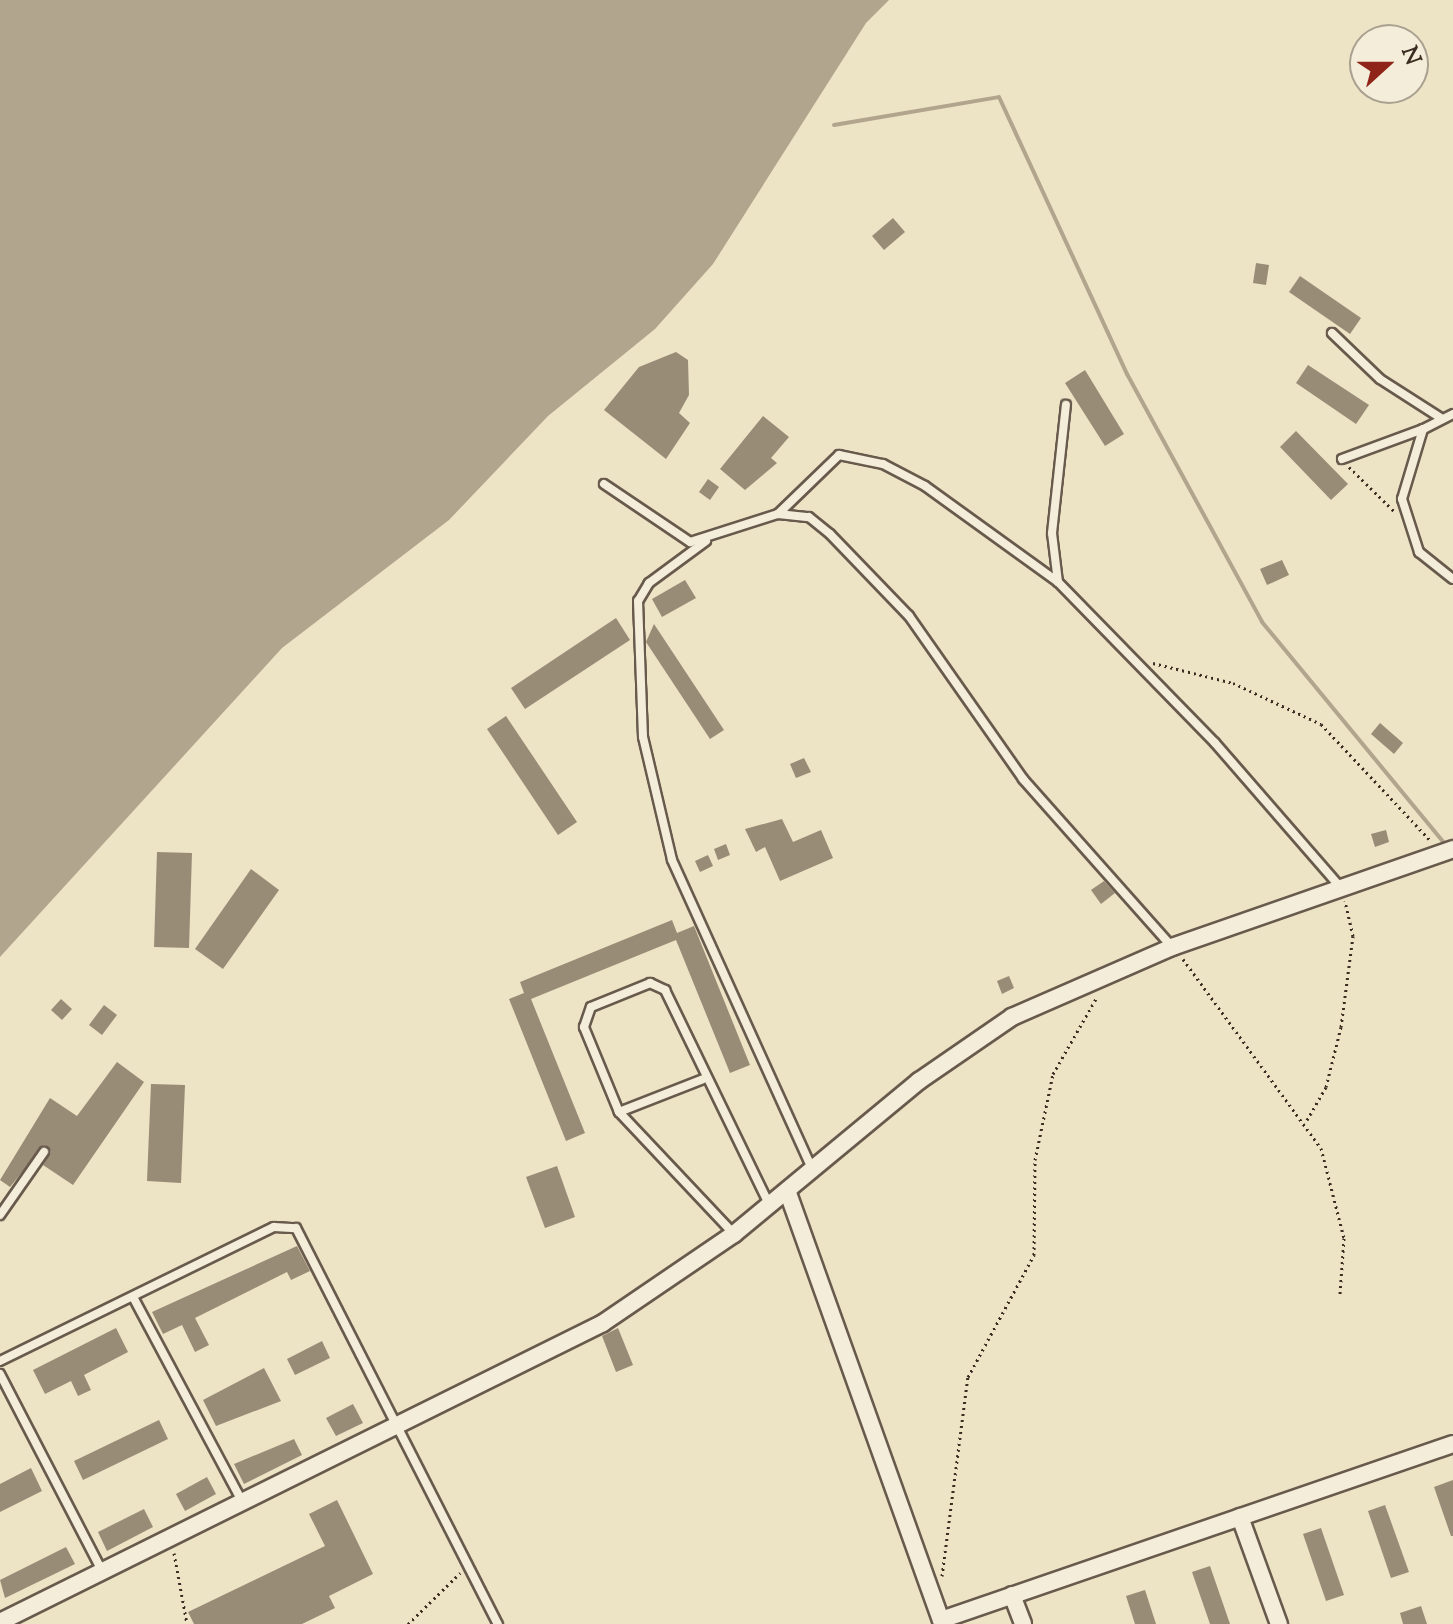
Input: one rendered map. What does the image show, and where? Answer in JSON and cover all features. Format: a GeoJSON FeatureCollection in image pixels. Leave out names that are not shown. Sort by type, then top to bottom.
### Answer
{"type":"FeatureCollection","features":[{"type":"Feature","properties":{"kind":"street"},"geometry":{"type":"LineString","coordinates":[[0,1622],[603,1323],[734,1234],[814,1172],[919,1081],[1012,1017],[1172,947],[1447,851]]}},
{"type":"Feature","properties":{"kind":"street"},"geometry":{"type":"LineString","coordinates":[[788,1193],[942,1622],[1012,1595],[1453,1444]]}},
{"type":"Feature","properties":{"kind":"street"},"geometry":{"type":"LineString","coordinates":[[1240,1517],[1279,1624]]}},
{"type":"Feature","properties":{"kind":"street"},"geometry":{"type":"LineString","coordinates":[[1012,1595],[1023,1624]]}},
{"type":"Feature","properties":{"kind":"lane"},"geometry":{"type":"LineString","coordinates":[[1332,333],[1380,379],[1441,418]]}},
{"type":"Feature","properties":{"kind":"lane"},"geometry":{"type":"LineString","coordinates":[[1058,582],[1052,533],[1066,405]]}},
{"type":"Feature","properties":{"kind":"lane"},"geometry":{"type":"LineString","coordinates":[[1342,459],[1423,429],[1453,414]]}},
{"type":"Feature","properties":{"kind":"lane"},"geometry":{"type":"LineString","coordinates":[[1423,429],[1404,481],[1405,519],[1419,552],[1453,579]]}},
{"type":"Feature","properties":{"kind":"lane"},"geometry":{"type":"LineString","coordinates":[[778,514],[825,463],[853,454],[925,486],[1058,582],[1135,659],[1342,890]]}},
{"type":"Feature","properties":{"kind":"lane"},"geometry":{"type":"LineString","coordinates":[[604,484],[681,538],[707,541]]}},
{"type":"Feature","properties":{"kind":"lane"},"geometry":{"type":"LineString","coordinates":[[814,1172],[672,860],[643,737],[638,601],[649,583],[707,541],[778,514],[809,517],[866,565],[1023,779],[1172,947]]}},
{"type":"Feature","properties":{"kind":"lane"},"geometry":{"type":"LineString","coordinates":[[734,1234],[619,1112],[584,1016],[650,983],[668,995],[703,1079],[769,1204]]}},
{"type":"Feature","properties":{"kind":"lane"},"geometry":{"type":"LineString","coordinates":[[619,1112],[703,1079]]}},
{"type":"Feature","properties":{"kind":"lane"},"geometry":{"type":"LineString","coordinates":[[0,1215],[44,1152]]}},
{"type":"Feature","properties":{"kind":"lane"},"geometry":{"type":"LineString","coordinates":[[0,1361],[291,1225],[400,1424],[498,1624]]}},
{"type":"Feature","properties":{"kind":"lane"},"geometry":{"type":"LineString","coordinates":[[133,1297],[243,1502]]}},
{"type":"Feature","properties":{"kind":"lane"},"geometry":{"type":"LineString","coordinates":[[0,1374],[103,1571]]}},
{"type":"Feature","properties":{"kind":"path"},"geometry":{"type":"LineString","coordinates":[[1342,459],[1378,501],[1405,519]]}},
{"type":"Feature","properties":{"kind":"path"},"geometry":{"type":"LineString","coordinates":[[1135,659],[1233,683],[1315,721],[1447,851]]}},
{"type":"Feature","properties":{"kind":"path"},"geometry":{"type":"LineString","coordinates":[[1307,1120],[1326,1087],[1348,986],[1353,936],[1342,890]]}},
{"type":"Feature","properties":{"kind":"path"},"geometry":{"type":"LineString","coordinates":[[1172,947],[1307,1120],[1344,1238],[1340,1294]]}},
{"type":"Feature","properties":{"kind":"path"},"geometry":{"type":"LineString","coordinates":[[941,1579],[968,1377],[1034,1255],[1035,1160],[1053,1074],[1107,975]]}},
{"type":"Feature","properties":{"kind":"path"},"geometry":{"type":"LineString","coordinates":[[171,1537],[187,1624]]}},
{"type":"Feature","properties":{"kind":"path"},"geometry":{"type":"LineString","coordinates":[[408,1624],[469,1565]]}},
{"type":"Feature","properties":{"kind":"shaded area"},"geometry":{"type":"Polygon","coordinates":[[[0,0],[889,0],[866,23],[713,264],[655,329],[548,416],[449,520],[282,648],[0,957],[0,0]]]}},
{"type":"Feature","properties":{"kind":"building"},"geometry":{"type":"Polygon","coordinates":[[[893,218],[905,232],[884,250],[872,236],[893,218]]]}},
{"type":"Feature","properties":{"kind":"building"},"geometry":{"type":"Polygon","coordinates":[[[1256,263],[1269,265],[1266,285],[1253,283],[1256,263]]]}},
{"type":"Feature","properties":{"kind":"building"},"geometry":{"type":"Polygon","coordinates":[[[1300,276],[1361,318],[1350,334],[1289,292],[1300,276]]]}},
{"type":"Feature","properties":{"kind":"building"},"geometry":{"type":"Polygon","coordinates":[[[676,352],[688,360],[689,395],[679,413],[690,423],[666,459],[604,410],[639,367],[676,352]]]}},
{"type":"Feature","properties":{"kind":"building"},"geometry":{"type":"Polygon","coordinates":[[[1308,365],[1369,405],[1356,424],[1296,383],[1308,365]]]}},
{"type":"Feature","properties":{"kind":"building"},"geometry":{"type":"Polygon","coordinates":[[[1085,370],[1124,434],[1105,446],[1065,383],[1085,370]]]}},
{"type":"Feature","properties":{"kind":"building"},"geometry":{"type":"Polygon","coordinates":[[[763,416],[789,437],[771,458],[777,463],[745,490],[720,469],[763,416]]]}},
{"type":"Feature","properties":{"kind":"building"},"geometry":{"type":"Polygon","coordinates":[[[1296,431],[1348,484],[1331,500],[1280,447],[1296,431]]]}},
{"type":"Feature","properties":{"kind":"building"},"geometry":{"type":"Polygon","coordinates":[[[708,479],[719,487],[710,500],[699,492],[708,479]]]}},
{"type":"Feature","properties":{"kind":"building"},"geometry":{"type":"Polygon","coordinates":[[[1282,560],[1289,575],[1267,585],[1260,569],[1282,560]]]}},
{"type":"Feature","properties":{"kind":"building"},"geometry":{"type":"Polygon","coordinates":[[[685,580],[696,598],[662,617],[652,599],[685,580]]]}},
{"type":"Feature","properties":{"kind":"building"},"geometry":{"type":"Polygon","coordinates":[[[616,618],[630,640],[525,709],[511,688],[616,618]]]}},
{"type":"Feature","properties":{"kind":"building"},"geometry":{"type":"Polygon","coordinates":[[[654,624],[724,730],[710,739],[646,642],[654,624]]]}},
{"type":"Feature","properties":{"kind":"building"},"geometry":{"type":"Polygon","coordinates":[[[506,716],[577,822],[558,835],[487,729],[506,716]]]}},
{"type":"Feature","properties":{"kind":"building"},"geometry":{"type":"Polygon","coordinates":[[[1380,723],[1403,743],[1394,754],[1371,734],[1380,723]]]}},
{"type":"Feature","properties":{"kind":"building"},"geometry":{"type":"Polygon","coordinates":[[[804,758],[811,772],[796,778],[790,764],[804,758]]]}},
{"type":"Feature","properties":{"kind":"building"},"geometry":{"type":"Polygon","coordinates":[[[782,819],[793,842],[821,830],[833,858],[780,881],[765,847],[756,852],[745,829],[782,819]]]}},
{"type":"Feature","properties":{"kind":"building"},"geometry":{"type":"Polygon","coordinates":[[[1386,830],[1389,842],[1375,847],[1371,834],[1386,830]]]}},
{"type":"Feature","properties":{"kind":"building"},"geometry":{"type":"Polygon","coordinates":[[[726,844],[730,855],[718,860],[714,849],[726,844]]]}},
{"type":"Feature","properties":{"kind":"building"},"geometry":{"type":"Polygon","coordinates":[[[157,852],[192,853],[189,948],[154,947],[157,852]]]}},
{"type":"Feature","properties":{"kind":"building"},"geometry":{"type":"Polygon","coordinates":[[[708,855],[713,866],[700,872],[695,861],[708,855]]]}},
{"type":"Feature","properties":{"kind":"building"},"geometry":{"type":"Polygon","coordinates":[[[251,869],[279,890],[223,969],[195,949],[251,869]]]}},
{"type":"Feature","properties":{"kind":"building"},"geometry":{"type":"Polygon","coordinates":[[[1104,881],[1115,893],[1101,904],[1091,890],[1104,881]]]}},
{"type":"Feature","properties":{"kind":"building"},"geometry":{"type":"Polygon","coordinates":[[[672,920],[677,933],[694,926],[750,1065],[730,1073],[676,940],[531,999],[585,1133],[566,1141],[509,999],[524,993],[520,982],[672,920]]]}},
{"type":"Feature","properties":{"kind":"building"},"geometry":{"type":"Polygon","coordinates":[[[1009,976],[1014,988],[1002,994],[997,981],[1009,976]]]}},
{"type":"Feature","properties":{"kind":"building"},"geometry":{"type":"Polygon","coordinates":[[[61,999],[72,1009],[62,1020],[51,1010],[61,999]]]}},
{"type":"Feature","properties":{"kind":"building"},"geometry":{"type":"Polygon","coordinates":[[[104,1005],[117,1015],[102,1035],[89,1025],[104,1005]]]}},
{"type":"Feature","properties":{"kind":"building"},"geometry":{"type":"Polygon","coordinates":[[[117,1062],[144,1082],[73,1185],[43,1165],[51,1152],[44,1145],[10,1187],[0,1180],[50,1098],[77,1116],[117,1062]]]}},
{"type":"Feature","properties":{"kind":"building"},"geometry":{"type":"Polygon","coordinates":[[[151,1084],[185,1085],[181,1183],[147,1181],[151,1084]]]}},
{"type":"Feature","properties":{"kind":"building"},"geometry":{"type":"Polygon","coordinates":[[[557,1166],[575,1217],[545,1228],[526,1177],[557,1166]]]}},
{"type":"Feature","properties":{"kind":"building"},"geometry":{"type":"Polygon","coordinates":[[[297,1246],[310,1271],[291,1280],[287,1272],[195,1318],[209,1345],[195,1352],[182,1325],[163,1334],[152,1312],[297,1246]]]}},
{"type":"Feature","properties":{"kind":"building"},"geometry":{"type":"Polygon","coordinates":[[[116,1328],[128,1352],[84,1375],[91,1390],[78,1396],[71,1381],[45,1394],[33,1370],[116,1328]]]}},
{"type":"Feature","properties":{"kind":"building"},"geometry":{"type":"Polygon","coordinates":[[[618,1328],[633,1365],[616,1372],[602,1336],[618,1328]]]}},
{"type":"Feature","properties":{"kind":"building"},"geometry":{"type":"Polygon","coordinates":[[[322,1341],[330,1358],[295,1375],[287,1359],[322,1341]]]}},
{"type":"Feature","properties":{"kind":"building"},"geometry":{"type":"Polygon","coordinates":[[[264,1368],[281,1401],[216,1426],[203,1400],[264,1368]]]}},
{"type":"Feature","properties":{"kind":"building"},"geometry":{"type":"Polygon","coordinates":[[[353,1404],[363,1423],[336,1436],[326,1418],[353,1404]]]}},
{"type":"Feature","properties":{"kind":"building"},"geometry":{"type":"Polygon","coordinates":[[[159,1420],[168,1439],[83,1480],[74,1461],[159,1420]]]}},
{"type":"Feature","properties":{"kind":"building"},"geometry":{"type":"Polygon","coordinates":[[[294,1439],[302,1455],[244,1484],[234,1464],[294,1439]]]}},
{"type":"Feature","properties":{"kind":"building"},"geometry":{"type":"Polygon","coordinates":[[[31,1468],[42,1491],[0,1512],[0,1484],[31,1468]]]}},
{"type":"Feature","properties":{"kind":"building"},"geometry":{"type":"Polygon","coordinates":[[[207,1477],[216,1494],[185,1511],[176,1494],[207,1477]]]}},
{"type":"Feature","properties":{"kind":"building"},"geometry":{"type":"Polygon","coordinates":[[[1453,1480],[1453,1536],[1451,1536],[1434,1487],[1453,1480]]]}},
{"type":"Feature","properties":{"kind":"building"},"geometry":{"type":"Polygon","coordinates":[[[337,1500],[373,1574],[329,1596],[335,1608],[302,1624],[194,1624],[188,1612],[325,1546],[309,1514],[337,1500]]]}},
{"type":"Feature","properties":{"kind":"building"},"geometry":{"type":"Polygon","coordinates":[[[1385,1505],[1409,1572],[1391,1578],[1368,1511],[1385,1505]]]}},
{"type":"Feature","properties":{"kind":"building"},"geometry":{"type":"Polygon","coordinates":[[[144,1509],[153,1527],[107,1551],[98,1532],[144,1509]]]}},
{"type":"Feature","properties":{"kind":"building"},"geometry":{"type":"Polygon","coordinates":[[[1321,1528],[1344,1595],[1326,1601],[1303,1534],[1321,1528]]]}},
{"type":"Feature","properties":{"kind":"building"},"geometry":{"type":"Polygon","coordinates":[[[66,1547],[75,1564],[5,1598],[0,1580],[66,1547]]]}},
{"type":"Feature","properties":{"kind":"building"},"geometry":{"type":"Polygon","coordinates":[[[1210,1566],[1230,1624],[1210,1624],[1192,1572],[1210,1566]]]}},
{"type":"Feature","properties":{"kind":"building"},"geometry":{"type":"Polygon","coordinates":[[[1145,1590],[1156,1624],[1135,1624],[1126,1596],[1145,1590]]]}},
{"type":"Feature","properties":{"kind":"building"},"geometry":{"type":"Polygon","coordinates":[[[1421,1606],[1427,1624],[1403,1624],[1400,1613],[1421,1606]]]}},
{"type":"Feature","properties":{"kind":"waterway"},"geometry":{"type":"LineString","coordinates":[[834,125],[999,97],[1127,374],[1262,622],[1446,845]]}}]}
